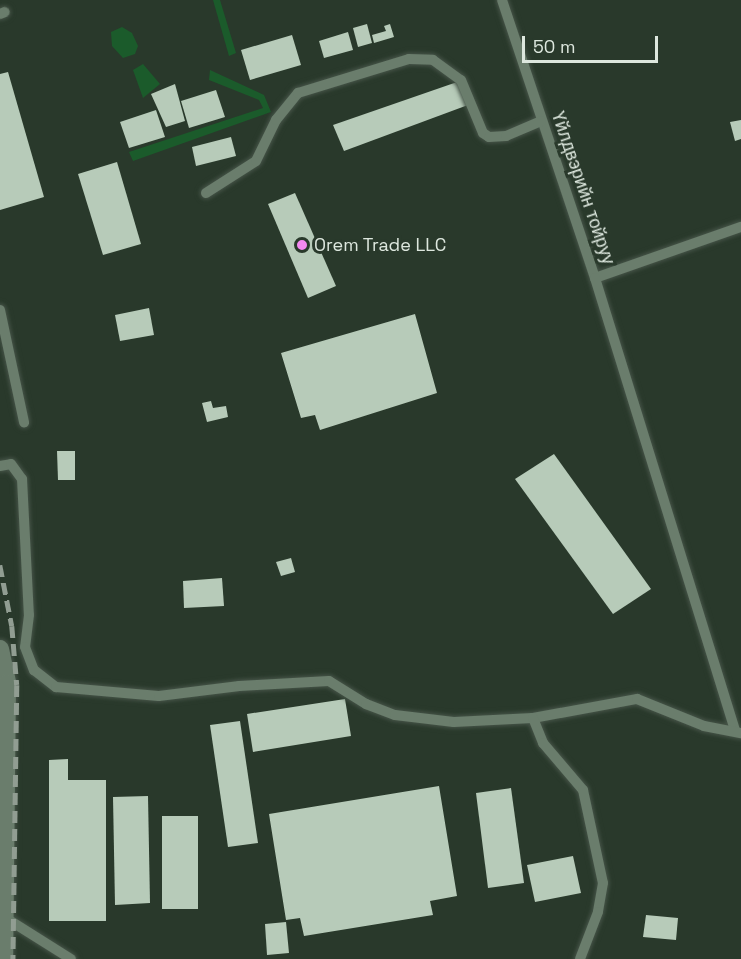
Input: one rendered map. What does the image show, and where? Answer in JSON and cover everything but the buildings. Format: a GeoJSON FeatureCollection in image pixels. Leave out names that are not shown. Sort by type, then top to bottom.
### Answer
{"type":"FeatureCollection","features":[{"type":"Feature","properties":{"kind":"street"},"geometry":{"type":"LineString","coordinates":[[0,649],[7,683],[4,959]]}},
{"type":"Feature","properties":{"kind":"lane","name":"Үйлдвэрийн тойруу"},"geometry":{"type":"LineString","coordinates":[[501,0],[595,278],[741,227]]}},
{"type":"Feature","properties":{"kind":"lane"},"geometry":{"type":"LineString","coordinates":[[206,193],[256,161],[276,120],[298,93],[409,59],[434,60],[461,80],[483,133],[489,136],[506,136],[542,121]]}},
{"type":"Feature","properties":{"kind":"lane"},"geometry":{"type":"LineString","coordinates":[[0,466],[11,464],[22,479],[29,615],[25,647],[34,670],[56,687],[159,696],[239,686],[329,681],[366,704],[395,715],[454,722],[533,718],[637,699],[704,726],[738,731],[595,278]]}},
{"type":"Feature","properties":{"kind":"lane"},"geometry":{"type":"LineString","coordinates":[[0,310],[24,422]]}},
{"type":"Feature","properties":{"kind":"lane"},"geometry":{"type":"LineString","coordinates":[[533,718],[543,743],[583,790],[603,883],[598,912],[580,959]]}},
{"type":"Feature","properties":{"kind":"lane"},"geometry":{"type":"LineString","coordinates":[[4,917],[71,959]]}},
{"type":"Feature","properties":{"kind":"green space"},"geometry":{"type":"Polygon","coordinates":[[[213,0],[220,0],[236,53],[229,56],[213,0]]]}},
{"type":"Feature","properties":{"kind":"green space"},"geometry":{"type":"Polygon","coordinates":[[[122,27],[132,33],[138,46],[135,54],[123,58],[112,46],[111,32],[122,27]]]}},
{"type":"Feature","properties":{"kind":"green space"},"geometry":{"type":"Polygon","coordinates":[[[143,64],[160,84],[143,98],[133,70],[143,64]]]}},
{"type":"Feature","properties":{"kind":"green space"},"geometry":{"type":"Polygon","coordinates":[[[210,70],[264,95],[271,112],[133,161],[129,152],[263,108],[259,100],[209,80],[210,70]]]}},
{"type":"Feature","properties":{"kind":"railway"},"geometry":{"type":"LineString","coordinates":[[0,565],[12,626],[17,685],[13,959]]}},
{"type":"Feature","properties":{"kind":"place","name":"Orem Trade LLC"},"geometry":{"type":"Point","coordinates":[302,245]}}]}
